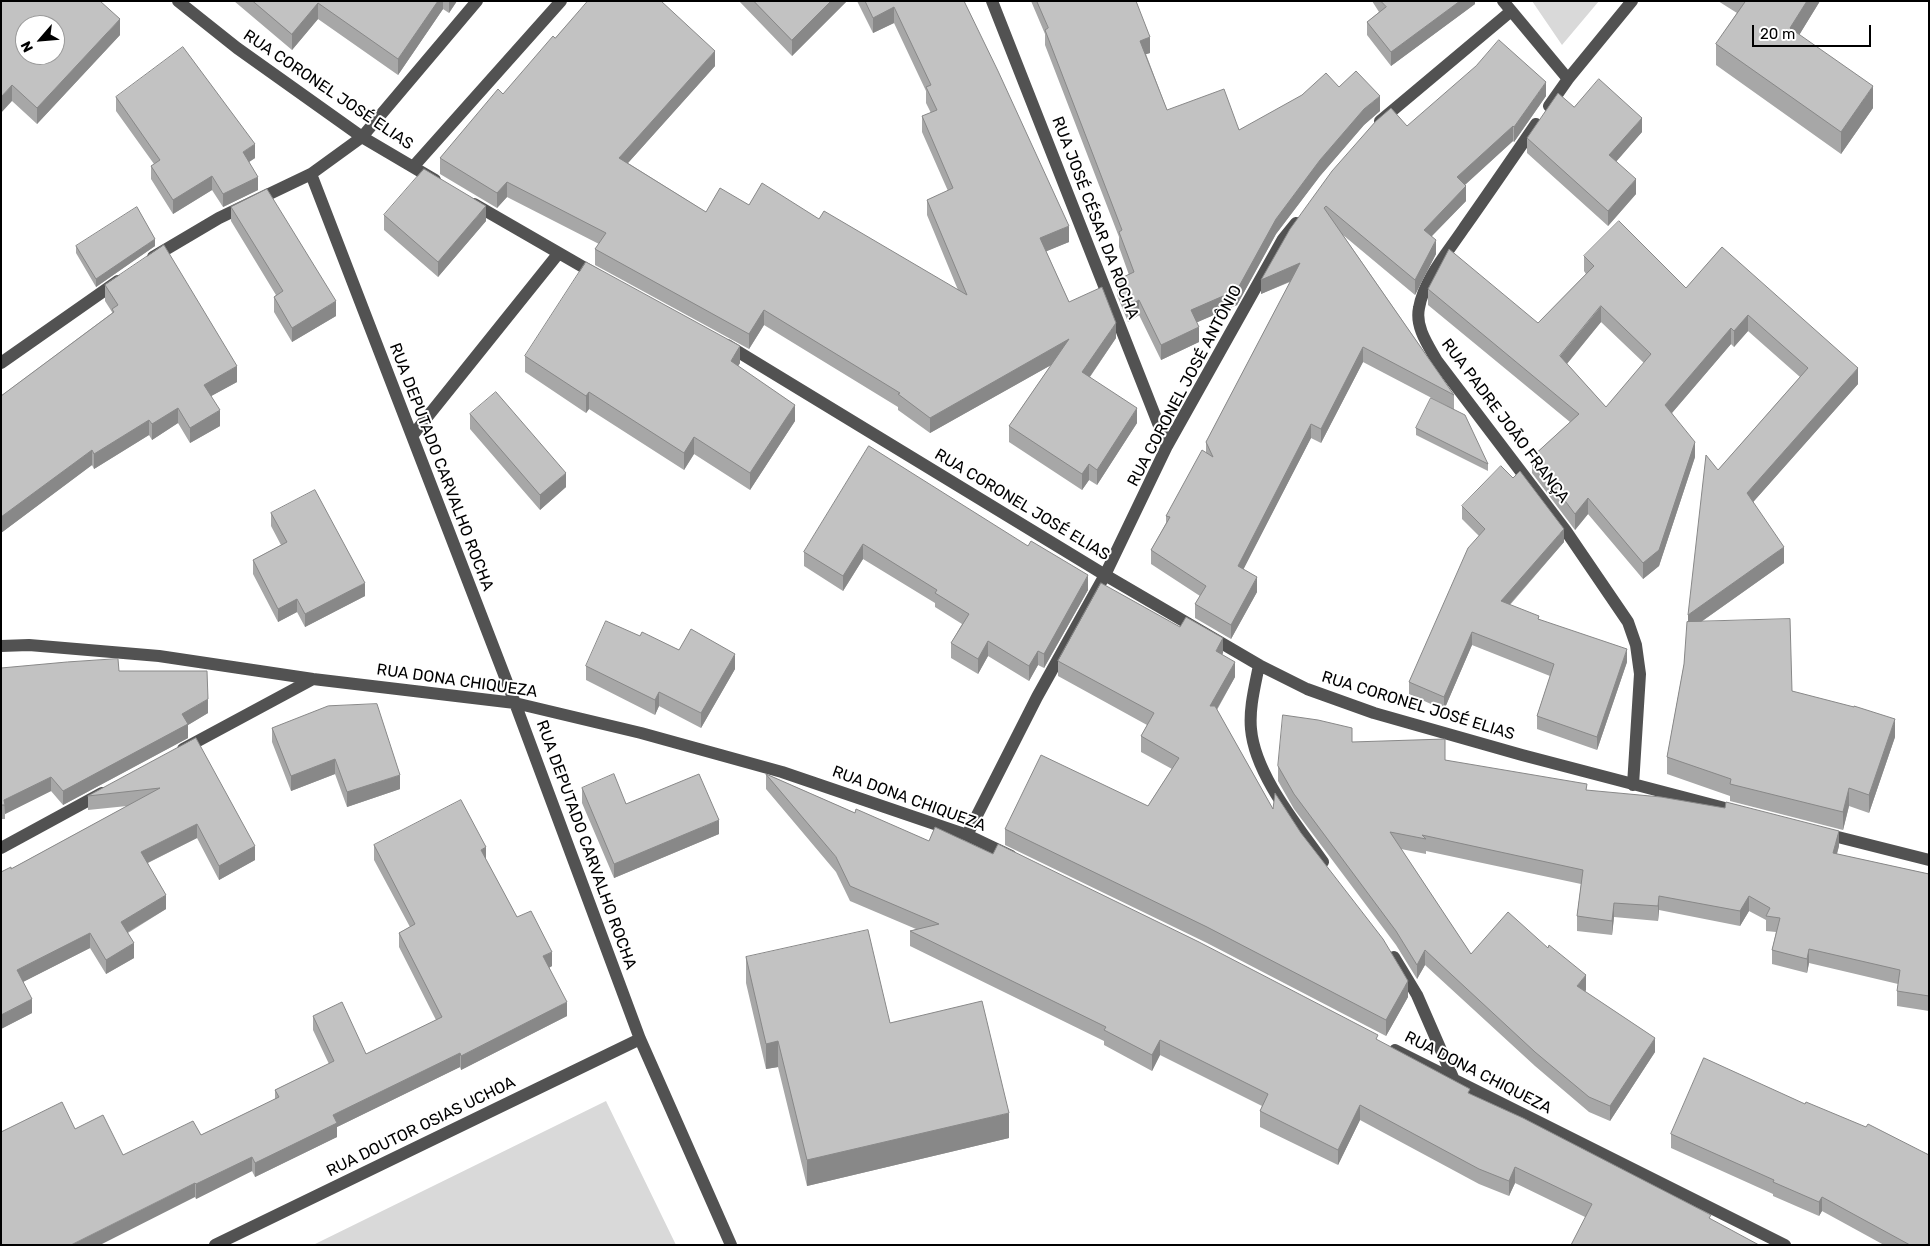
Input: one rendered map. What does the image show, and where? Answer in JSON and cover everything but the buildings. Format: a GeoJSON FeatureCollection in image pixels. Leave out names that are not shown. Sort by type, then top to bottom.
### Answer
{"type":"FeatureCollection","features":[{"type":"Feature","properties":{"kind":"street","name":"RUA CORONEL JOSÉ ELIAS"},"geometry":{"type":"LineString","coordinates":[[178,1],[237,48],[362,137],[447,188]]}},
{"type":"Feature","properties":{"kind":"street"},"geometry":{"type":"LineString","coordinates":[[145,263],[219,218],[310,174],[362,137],[477,1]]}},
{"type":"Feature","properties":{"kind":"street"},"geometry":{"type":"LineString","coordinates":[[413,167],[561,1]]}},
{"type":"Feature","properties":{"kind":"street","name":"RUA JOSÉ CÉSAR DA ROCHA"},"geometry":{"type":"LineString","coordinates":[[992,1],[1167,446]]}},
{"type":"Feature","properties":{"kind":"street","name":"RUA PADRE JOÃO FRANÇA"},"geometry":{"type":"LineString","coordinates":[[1632,1],[1568,79],[1438,266],[1418,308],[1422,333],[1437,361],[1566,531],[1628,622],[1636,646],[1640,674],[1634,785]]}},
{"type":"Feature","properties":{"kind":"street"},"geometry":{"type":"LineString","coordinates":[[1370,130],[1507,7],[1568,79]]}},
{"type":"Feature","properties":{"kind":"street","name":"RUA DEPUTADO CARVALHO ROCHA"},"geometry":{"type":"LineString","coordinates":[[310,174],[516,703],[640,1039],[730,1245]]}},
{"type":"Feature","properties":{"kind":"street"},"geometry":{"type":"LineString","coordinates":[[464,198],[610,283]]}},
{"type":"Feature","properties":{"kind":"street","name":"RUA CORONEL JOSÉ ANTÔNIO"},"geometry":{"type":"LineString","coordinates":[[967,835],[1037,697],[1105,575],[1167,446],[1283,240],[1305,210]]}},
{"type":"Feature","properties":{"kind":"street"},"geometry":{"type":"LineString","coordinates":[[412,436],[558,254]]}},
{"type":"Feature","properties":{"kind":"street"},"geometry":{"type":"LineString","coordinates":[[1,363],[129,274]]}},
{"type":"Feature","properties":{"kind":"street","name":"RUA CORONEL JOSÉ ELIAS"},"geometry":{"type":"LineString","coordinates":[[716,339],[1105,575],[1258,665],[1307,689],[1374,713],[1634,785],[1752,814]]}},
{"type":"Feature","properties":{"kind":"street","name":"RUA DONA CHIQUEZA"},"geometry":{"type":"LineString","coordinates":[[1,646],[29,645],[159,656],[313,679],[516,703],[641,733],[782,772],[967,835],[1019,860]]}},
{"type":"Feature","properties":{"kind":"street"},"geometry":{"type":"LineString","coordinates":[[1258,665],[1252,699],[1251,730],[1262,765],[1280,802],[1332,874]]}},
{"type":"Feature","properties":{"kind":"street"},"geometry":{"type":"LineString","coordinates":[[175,754],[313,679]]}},
{"type":"Feature","properties":{"kind":"street"},"geometry":{"type":"LineString","coordinates":[[1,848],[117,785]]}},
{"type":"Feature","properties":{"kind":"street"},"geometry":{"type":"LineString","coordinates":[[1808,829],[1929,860]]}},
{"type":"Feature","properties":{"kind":"street"},"geometry":{"type":"LineString","coordinates":[[1384,943],[1417,995],[1454,1080]]}},
{"type":"Feature","properties":{"kind":"street","name":"RUA DOUTOR OSIAS UCHOA"},"geometry":{"type":"LineString","coordinates":[[215,1245],[640,1039]]}},
{"type":"Feature","properties":{"kind":"street","name":"RUA DONA CHIQUEZA"},"geometry":{"type":"LineString","coordinates":[[1384,1044],[1785,1245]]}},
{"type":"Feature","properties":{"kind":"shaded area"},"geometry":{"type":"Polygon","coordinates":[[[1532,1],[1599,1],[1562,45],[1532,1]]]}},
{"type":"Feature","properties":{"kind":"shaded area"},"geometry":{"type":"Polygon","coordinates":[[[606,1101],[676,1245],[313,1245],[606,1101]]]}}]}
